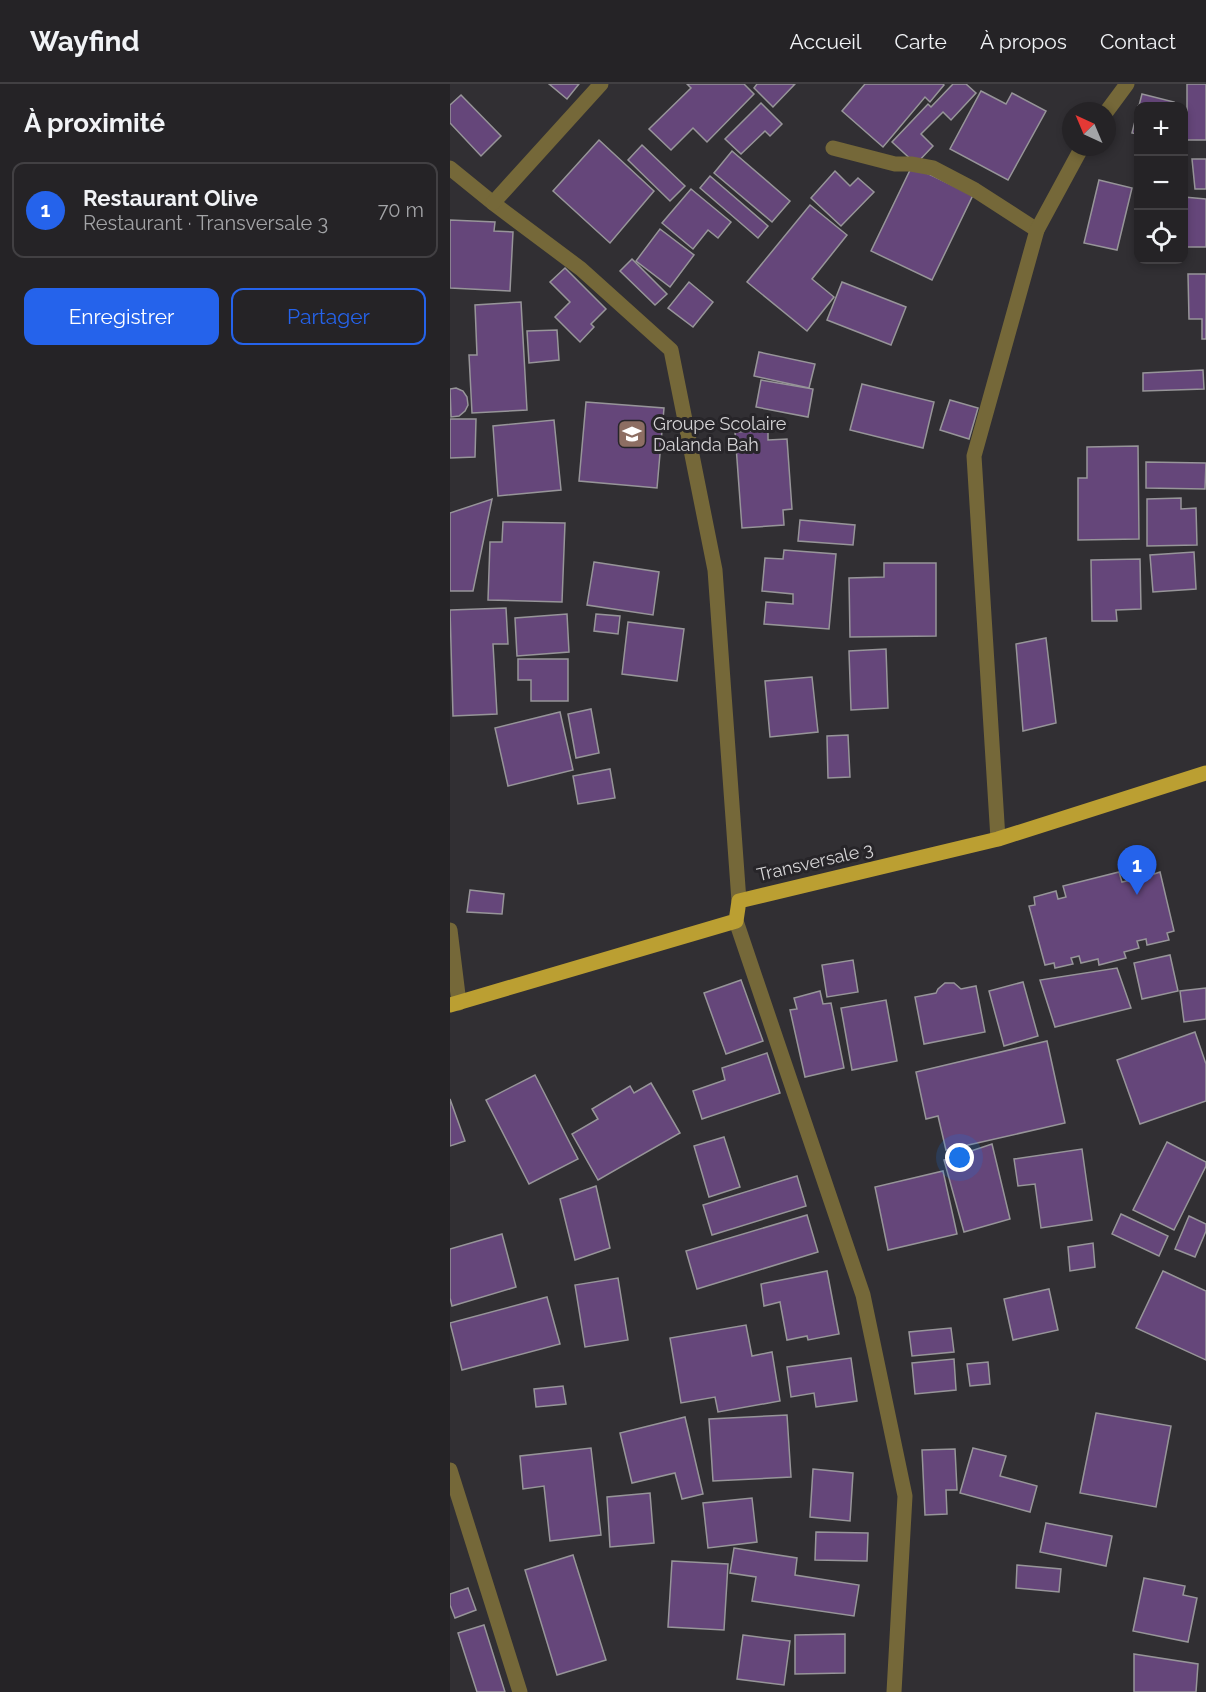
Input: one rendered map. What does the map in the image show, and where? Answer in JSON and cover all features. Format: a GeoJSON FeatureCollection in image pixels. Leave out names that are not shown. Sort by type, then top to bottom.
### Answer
{"type":"FeatureCollection","features":[{"type":"Feature","properties":{"kind":"main road","name":"Transversale 3"},"geometry":{"type":"LineString","coordinates":[[736,921],[739,901],[998,839],[1206,774]]}},
{"type":"Feature","properties":{"kind":"main road"},"geometry":{"type":"LineString","coordinates":[[454,1004],[736,921]]}},
{"type":"Feature","properties":{"kind":"street"},"geometry":{"type":"LineString","coordinates":[[493,203],[601,84]]}},
{"type":"Feature","properties":{"kind":"street"},"geometry":{"type":"LineString","coordinates":[[1114,102],[1127,84]]}},
{"type":"Feature","properties":{"kind":"street"},"geometry":{"type":"LineString","coordinates":[[833,148],[895,164],[933,168],[975,190],[1037,230]]}},
{"type":"Feature","properties":{"kind":"street"},"geometry":{"type":"LineString","coordinates":[[998,839],[974,456],[1037,230],[1077,156]]}},
{"type":"Feature","properties":{"kind":"street"},"geometry":{"type":"LineString","coordinates":[[450,168],[581,269],[671,350],[715,570],[739,901]]}},
{"type":"Feature","properties":{"kind":"street"},"geometry":{"type":"LineString","coordinates":[[736,921],[863,1295],[903,1485],[905,1496],[894,1692]]}},
{"type":"Feature","properties":{"kind":"street"},"geometry":{"type":"LineString","coordinates":[[450,930],[454,1004]]}},
{"type":"Feature","properties":{"kind":"street"},"geometry":{"type":"LineString","coordinates":[[450,1470],[520,1692]]}},
{"type":"Feature","properties":{"kind":"building"},"geometry":{"type":"Polygon","coordinates":[[[549,84],[579,84],[567,99],[549,84]]]}},
{"type":"Feature","properties":{"kind":"building"},"geometry":{"type":"Polygon","coordinates":[[[687,84],[744,84],[754,94],[707,142],[693,128],[671,150],[649,129],[691,88],[687,84]]]}},
{"type":"Feature","properties":{"kind":"building"},"geometry":{"type":"Polygon","coordinates":[[[757,84],[795,84],[773,107],[754,88],[757,84]]]}},
{"type":"Feature","properties":{"kind":"building"},"geometry":{"type":"Polygon","coordinates":[[[865,84],[944,85],[930,102],[925,97],[883,147],[842,111],[865,84]]]}},
{"type":"Feature","properties":{"kind":"building"},"geometry":{"type":"Polygon","coordinates":[[[953,84],[966,84],[976,93],[951,120],[943,112],[921,134],[933,146],[916,164],[892,142],[928,104],[931,107],[953,84]]]}},
{"type":"Feature","properties":{"kind":"building"},"geometry":{"type":"Polygon","coordinates":[[[1187,84],[1206,84],[1206,140],[1188,140],[1187,84]]]}},
{"type":"Feature","properties":{"kind":"building"},"geometry":{"type":"Polygon","coordinates":[[[981,91],[1006,104],[1012,93],[1046,111],[1008,180],[950,149],[981,91]]]}},
{"type":"Feature","properties":{"kind":"building"},"geometry":{"type":"Polygon","coordinates":[[[1142,94],[1174,102],[1140,102],[1142,94]]]}},
{"type":"Feature","properties":{"kind":"building"},"geometry":{"type":"Polygon","coordinates":[[[461,95],[501,136],[481,156],[450,123],[450,105],[461,95]]]}},
{"type":"Feature","properties":{"kind":"building"},"geometry":{"type":"Polygon","coordinates":[[[761,103],[782,124],[770,136],[765,131],[741,154],[725,139],[761,103]]]}},
{"type":"Feature","properties":{"kind":"building"},"geometry":{"type":"Polygon","coordinates":[[[599,140],[654,191],[610,243],[553,191],[599,140]]]}},
{"type":"Feature","properties":{"kind":"building"},"geometry":{"type":"Polygon","coordinates":[[[642,145],[685,186],[670,201],[628,160],[642,145]]]}},
{"type":"Feature","properties":{"kind":"building"},"geometry":{"type":"Polygon","coordinates":[[[732,151],[790,201],[772,222],[714,173],[732,151]]]}},
{"type":"Feature","properties":{"kind":"building"},"geometry":{"type":"Polygon","coordinates":[[[1192,159],[1206,159],[1206,189],[1195,189],[1192,159]]]}},
{"type":"Feature","properties":{"kind":"building"},"geometry":{"type":"Polygon","coordinates":[[[912,166],[973,195],[932,280],[871,251],[912,166]]]}},
{"type":"Feature","properties":{"kind":"building"},"geometry":{"type":"Polygon","coordinates":[[[835,171],[850,186],[858,178],[874,192],[841,226],[811,198],[835,171]]]}},
{"type":"Feature","properties":{"kind":"building"},"geometry":{"type":"Polygon","coordinates":[[[710,176],[768,226],[758,238],[700,188],[710,176]]]}},
{"type":"Feature","properties":{"kind":"building"},"geometry":{"type":"Polygon","coordinates":[[[1099,180],[1132,188],[1117,250],[1084,243],[1099,180]]]}},
{"type":"Feature","properties":{"kind":"building"},"geometry":{"type":"Polygon","coordinates":[[[691,189],[731,222],[718,238],[708,230],[693,249],[662,223],[691,189]]]}},
{"type":"Feature","properties":{"kind":"building"},"geometry":{"type":"Polygon","coordinates":[[[1188,197],[1206,199],[1206,247],[1188,247],[1188,197]]]}},
{"type":"Feature","properties":{"kind":"building"},"geometry":{"type":"Polygon","coordinates":[[[810,205],[847,235],[812,279],[834,297],[807,331],[747,282],[810,205]]]}},
{"type":"Feature","properties":{"kind":"building"},"geometry":{"type":"Polygon","coordinates":[[[450,220],[495,222],[494,231],[513,232],[510,291],[450,288],[450,220]]]}},
{"type":"Feature","properties":{"kind":"building"},"geometry":{"type":"Polygon","coordinates":[[[660,229],[694,255],[670,287],[636,261],[660,229]]]}},
{"type":"Feature","properties":{"kind":"building"},"geometry":{"type":"Polygon","coordinates":[[[632,259],[667,294],[655,305],[620,271],[632,259]]]}},
{"type":"Feature","properties":{"kind":"building"},"geometry":{"type":"Polygon","coordinates":[[[565,268],[606,309],[591,324],[594,327],[580,342],[555,317],[570,302],[550,282],[565,268]]]}},
{"type":"Feature","properties":{"kind":"building"},"geometry":{"type":"Polygon","coordinates":[[[1188,274],[1206,274],[1206,339],[1202,339],[1202,319],[1189,319],[1188,274]]]}},
{"type":"Feature","properties":{"kind":"building"},"geometry":{"type":"Polygon","coordinates":[[[689,282],[713,302],[693,327],[668,308],[689,282]]]}},
{"type":"Feature","properties":{"kind":"building"},"geometry":{"type":"Polygon","coordinates":[[[842,282],[906,307],[891,345],[827,320],[842,282]]]}},
{"type":"Feature","properties":{"kind":"building"},"geometry":{"type":"Polygon","coordinates":[[[521,302],[527,410],[472,413],[469,355],[477,355],[475,305],[521,302]]]}},
{"type":"Feature","properties":{"kind":"building"},"geometry":{"type":"Polygon","coordinates":[[[557,330],[559,360],[529,363],[527,331],[557,330]]]}},
{"type":"Feature","properties":{"kind":"building"},"geometry":{"type":"Polygon","coordinates":[[[759,352],[815,364],[809,388],[754,376],[759,352]]]}},
{"type":"Feature","properties":{"kind":"building"},"geometry":{"type":"Polygon","coordinates":[[[1203,370],[1204,389],[1143,391],[1143,373],[1203,370]]]}},
{"type":"Feature","properties":{"kind":"building"},"geometry":{"type":"Polygon","coordinates":[[[761,380],[813,389],[808,417],[756,407],[761,380]]]}},
{"type":"Feature","properties":{"kind":"building"},"geometry":{"type":"Polygon","coordinates":[[[862,384],[934,402],[923,448],[850,430],[862,384]]]}},
{"type":"Feature","properties":{"kind":"building"},"geometry":{"type":"Polygon","coordinates":[[[456,388],[463,391],[468,405],[459,416],[451,417],[450,389],[456,388]]]}},
{"type":"Feature","properties":{"kind":"building"},"geometry":{"type":"Polygon","coordinates":[[[950,400],[978,408],[969,439],[940,430],[950,400]]]}},
{"type":"Feature","properties":{"kind":"building"},"geometry":{"type":"Polygon","coordinates":[[[586,402],[664,408],[657,488],[579,481],[586,402]]]}},
{"type":"Feature","properties":{"kind":"building"},"geometry":{"type":"Polygon","coordinates":[[[450,419],[476,419],[475,457],[450,458],[450,419]]]}},
{"type":"Feature","properties":{"kind":"building"},"geometry":{"type":"Polygon","coordinates":[[[554,420],[561,490],[498,496],[493,426],[554,420]]]}},
{"type":"Feature","properties":{"kind":"building"},"geometry":{"type":"Polygon","coordinates":[[[768,430],[768,440],[787,439],[792,509],[783,510],[784,525],[742,528],[735,432],[768,430]]]}},
{"type":"Feature","properties":{"kind":"building"},"geometry":{"type":"Polygon","coordinates":[[[1138,446],[1139,539],[1078,540],[1078,478],[1087,478],[1087,447],[1138,446]]]}},
{"type":"Feature","properties":{"kind":"building"},"geometry":{"type":"Polygon","coordinates":[[[1146,462],[1206,463],[1205,489],[1146,488],[1146,462]]]}},
{"type":"Feature","properties":{"kind":"building"},"geometry":{"type":"Polygon","coordinates":[[[1181,498],[1181,509],[1196,508],[1197,545],[1147,546],[1147,499],[1181,498]]]}},
{"type":"Feature","properties":{"kind":"building"},"geometry":{"type":"Polygon","coordinates":[[[492,499],[473,591],[450,591],[450,513],[492,499]]]}},
{"type":"Feature","properties":{"kind":"building"},"geometry":{"type":"Polygon","coordinates":[[[800,520],[855,525],[853,545],[798,541],[800,520]]]}},
{"type":"Feature","properties":{"kind":"building"},"geometry":{"type":"Polygon","coordinates":[[[503,522],[565,523],[562,602],[488,600],[490,542],[502,542],[503,522]]]}},
{"type":"Feature","properties":{"kind":"building"},"geometry":{"type":"Polygon","coordinates":[[[784,550],[836,554],[829,629],[764,624],[766,602],[793,604],[793,594],[762,591],[765,558],[783,559],[784,550]]]}},
{"type":"Feature","properties":{"kind":"building"},"geometry":{"type":"Polygon","coordinates":[[[1194,552],[1196,589],[1153,592],[1150,555],[1194,552]]]}},
{"type":"Feature","properties":{"kind":"building"},"geometry":{"type":"Polygon","coordinates":[[[1140,559],[1141,609],[1116,610],[1117,621],[1092,621],[1091,560],[1140,559]]]}},
{"type":"Feature","properties":{"kind":"building"},"geometry":{"type":"Polygon","coordinates":[[[594,562],[659,572],[653,615],[587,605],[594,562]]]}},
{"type":"Feature","properties":{"kind":"building"},"geometry":{"type":"Polygon","coordinates":[[[884,563],[936,563],[936,636],[850,637],[849,578],[884,577],[884,563]]]}},
{"type":"Feature","properties":{"kind":"building"},"geometry":{"type":"Polygon","coordinates":[[[506,608],[508,644],[493,644],[497,714],[453,716],[450,610],[506,608]]]}},
{"type":"Feature","properties":{"kind":"building"},"geometry":{"type":"Polygon","coordinates":[[[567,614],[569,652],[517,656],[515,618],[567,614]]]}},
{"type":"Feature","properties":{"kind":"building"},"geometry":{"type":"Polygon","coordinates":[[[596,614],[620,616],[618,634],[594,631],[596,614]]]}},
{"type":"Feature","properties":{"kind":"building"},"geometry":{"type":"Polygon","coordinates":[[[628,622],[684,629],[677,681],[622,674],[628,622]]]}},
{"type":"Feature","properties":{"kind":"building"},"geometry":{"type":"Polygon","coordinates":[[[1046,638],[1056,723],[1023,731],[1016,644],[1046,638]]]}},
{"type":"Feature","properties":{"kind":"building"},"geometry":{"type":"Polygon","coordinates":[[[886,649],[888,708],[851,710],[849,651],[886,649]]]}},
{"type":"Feature","properties":{"kind":"building"},"geometry":{"type":"Polygon","coordinates":[[[518,659],[568,659],[568,701],[531,701],[531,680],[518,680],[518,659]]]}},
{"type":"Feature","properties":{"kind":"building"},"geometry":{"type":"Polygon","coordinates":[[[812,677],[818,732],[770,737],[765,681],[812,677]]]}},
{"type":"Feature","properties":{"kind":"building"},"geometry":{"type":"Polygon","coordinates":[[[591,709],[599,753],[576,758],[568,714],[591,709]]]}},
{"type":"Feature","properties":{"kind":"building"},"geometry":{"type":"Polygon","coordinates":[[[560,712],[573,770],[508,786],[495,728],[560,712]]]}},
{"type":"Feature","properties":{"kind":"building"},"geometry":{"type":"Polygon","coordinates":[[[848,735],[850,777],[828,778],[827,736],[848,735]]]}},
{"type":"Feature","properties":{"kind":"building"},"geometry":{"type":"Polygon","coordinates":[[[610,769],[615,798],[578,804],[573,776],[610,769]]]}},
{"type":"Feature","properties":{"kind":"building"},"geometry":{"type":"Polygon","coordinates":[[[1152,867],[1154,874],[1160,872],[1174,931],[1167,933],[1169,940],[1147,945],[1146,939],[1137,941],[1139,948],[1124,952],[1126,958],[1099,965],[1098,959],[1081,963],[1079,956],[1071,958],[1073,964],[1055,968],[1054,963],[1045,965],[1029,906],[1035,905],[1034,897],[1056,891],[1058,899],[1066,897],[1063,886],[1119,872],[1122,882],[1131,880],[1129,873],[1152,867]]]}},
{"type":"Feature","properties":{"kind":"building"},"geometry":{"type":"Polygon","coordinates":[[[470,890],[504,894],[502,914],[467,912],[470,890]]]}},
{"type":"Feature","properties":{"kind":"building"},"geometry":{"type":"Polygon","coordinates":[[[1170,955],[1178,991],[1142,999],[1134,963],[1170,955]]]}},
{"type":"Feature","properties":{"kind":"building"},"geometry":{"type":"Polygon","coordinates":[[[853,960],[858,992],[827,997],[822,965],[853,960]]]}},
{"type":"Feature","properties":{"kind":"building"},"geometry":{"type":"Polygon","coordinates":[[[1117,968],[1131,1008],[1055,1027],[1040,980],[1117,968]]]}},
{"type":"Feature","properties":{"kind":"building"},"geometry":{"type":"Polygon","coordinates":[[[741,980],[763,1041],[726,1054],[704,993],[741,980]]]}},
{"type":"Feature","properties":{"kind":"building"},"geometry":{"type":"Polygon","coordinates":[[[1023,982],[1038,1036],[1004,1046],[989,991],[1023,982]]]}},
{"type":"Feature","properties":{"kind":"building"},"geometry":{"type":"Polygon","coordinates":[[[945,983],[954,983],[961,989],[976,986],[985,1032],[924,1044],[915,997],[936,993],[945,983]]]}},
{"type":"Feature","properties":{"kind":"building"},"geometry":{"type":"Polygon","coordinates":[[[1206,988],[1206,1019],[1184,1022],[1180,991],[1206,988]]]}},
{"type":"Feature","properties":{"kind":"building"},"geometry":{"type":"Polygon","coordinates":[[[820,991],[823,1004],[831,1003],[844,1068],[805,1077],[790,1010],[797,1009],[794,998],[820,991]]]}},
{"type":"Feature","properties":{"kind":"building"},"geometry":{"type":"Polygon","coordinates":[[[886,1000],[897,1061],[852,1070],[841,1008],[886,1000]]]}},
{"type":"Feature","properties":{"kind":"building"},"geometry":{"type":"Polygon","coordinates":[[[1195,1032],[1206,1064],[1206,1101],[1140,1124],[1117,1060],[1195,1032]]]}},
{"type":"Feature","properties":{"kind":"building"},"geometry":{"type":"Polygon","coordinates":[[[1047,1041],[1065,1123],[946,1150],[938,1116],[926,1119],[916,1072],[1047,1041]]]}},
{"type":"Feature","properties":{"kind":"building"},"geometry":{"type":"Polygon","coordinates":[[[767,1053],[780,1093],[702,1119],[693,1091],[725,1080],[722,1068],[767,1053]]]}},
{"type":"Feature","properties":{"kind":"building"},"geometry":{"type":"Polygon","coordinates":[[[535,1075],[578,1159],[529,1184],[486,1100],[535,1075]]]}},
{"type":"Feature","properties":{"kind":"building"},"geometry":{"type":"Polygon","coordinates":[[[651,1083],[680,1133],[598,1180],[572,1134],[598,1119],[592,1109],[630,1086],[634,1093],[651,1083]]]}},
{"type":"Feature","properties":{"kind":"building"},"geometry":{"type":"Polygon","coordinates":[[[450,1099],[465,1141],[450,1146],[450,1099]]]}},
{"type":"Feature","properties":{"kind":"building"},"geometry":{"type":"Polygon","coordinates":[[[724,1137],[740,1187],[709,1197],[694,1146],[724,1137]]]}},
{"type":"Feature","properties":{"kind":"building"},"geometry":{"type":"Polygon","coordinates":[[[1167,1142],[1206,1162],[1174,1230],[1133,1210],[1167,1142]]]}},
{"type":"Feature","properties":{"kind":"building"},"geometry":{"type":"Polygon","coordinates":[[[992,1144],[1010,1219],[964,1232],[944,1160],[992,1144]]]}},
{"type":"Feature","properties":{"kind":"building"},"geometry":{"type":"Polygon","coordinates":[[[1082,1149],[1092,1220],[1041,1228],[1035,1184],[1018,1186],[1014,1159],[1082,1149]]]}},
{"type":"Feature","properties":{"kind":"building"},"geometry":{"type":"Polygon","coordinates":[[[943,1171],[957,1234],[888,1250],[875,1187],[943,1171]]]}},
{"type":"Feature","properties":{"kind":"building"},"geometry":{"type":"Polygon","coordinates":[[[797,1176],[806,1206],[712,1235],[703,1205],[797,1176]]]}},
{"type":"Feature","properties":{"kind":"building"},"geometry":{"type":"Polygon","coordinates":[[[596,1186],[610,1248],[575,1260],[560,1199],[596,1186]]]}},
{"type":"Feature","properties":{"kind":"building"},"geometry":{"type":"Polygon","coordinates":[[[1121,1214],[1168,1236],[1159,1256],[1112,1234],[1121,1214]]]}},
{"type":"Feature","properties":{"kind":"building"},"geometry":{"type":"Polygon","coordinates":[[[807,1215],[818,1252],[697,1289],[686,1251],[807,1215]]]}},
{"type":"Feature","properties":{"kind":"building"},"geometry":{"type":"Polygon","coordinates":[[[1189,1216],[1206,1224],[1206,1231],[1195,1257],[1175,1249],[1189,1216]]]}},
{"type":"Feature","properties":{"kind":"building"},"geometry":{"type":"Polygon","coordinates":[[[502,1234],[516,1287],[452,1306],[450,1249],[502,1234]]]}},
{"type":"Feature","properties":{"kind":"building"},"geometry":{"type":"Polygon","coordinates":[[[1093,1243],[1095,1267],[1070,1271],[1068,1247],[1093,1243]]]}},
{"type":"Feature","properties":{"kind":"building"},"geometry":{"type":"Polygon","coordinates":[[[827,1271],[839,1334],[808,1340],[807,1336],[787,1340],[780,1302],[764,1306],[761,1284],[827,1271]]]}},
{"type":"Feature","properties":{"kind":"building"},"geometry":{"type":"Polygon","coordinates":[[[1163,1271],[1206,1291],[1206,1360],[1136,1328],[1163,1271]]]}},
{"type":"Feature","properties":{"kind":"building"},"geometry":{"type":"Polygon","coordinates":[[[618,1278],[628,1340],[585,1347],[575,1285],[618,1278]]]}},
{"type":"Feature","properties":{"kind":"building"},"geometry":{"type":"Polygon","coordinates":[[[1049,1289],[1058,1330],[1013,1340],[1004,1299],[1049,1289]]]}},
{"type":"Feature","properties":{"kind":"building"},"geometry":{"type":"Polygon","coordinates":[[[547,1297],[560,1344],[462,1370],[450,1323],[547,1297]]]}},
{"type":"Feature","properties":{"kind":"building"},"geometry":{"type":"Polygon","coordinates":[[[746,1325],[752,1356],[772,1352],[780,1401],[718,1412],[715,1397],[681,1403],[670,1338],[746,1325]]]}},
{"type":"Feature","properties":{"kind":"building"},"geometry":{"type":"Polygon","coordinates":[[[951,1328],[954,1352],[912,1356],[909,1332],[951,1328]]]}},
{"type":"Feature","properties":{"kind":"building"},"geometry":{"type":"Polygon","coordinates":[[[851,1358],[857,1401],[816,1407],[814,1393],[791,1397],[787,1367],[851,1358]]]}},
{"type":"Feature","properties":{"kind":"building"},"geometry":{"type":"Polygon","coordinates":[[[954,1359],[956,1390],[915,1394],[912,1363],[954,1359]]]}},
{"type":"Feature","properties":{"kind":"building"},"geometry":{"type":"Polygon","coordinates":[[[988,1362],[990,1384],[970,1386],[967,1364],[988,1362]]]}},
{"type":"Feature","properties":{"kind":"building"},"geometry":{"type":"Polygon","coordinates":[[[563,1386],[566,1404],[536,1407],[534,1389],[563,1386]]]}},
{"type":"Feature","properties":{"kind":"building"},"geometry":{"type":"Polygon","coordinates":[[[1096,1413],[1171,1426],[1156,1507],[1080,1493],[1096,1413]]]}},
{"type":"Feature","properties":{"kind":"building"},"geometry":{"type":"Polygon","coordinates":[[[787,1415],[791,1477],[713,1481],[709,1419],[787,1415]]]}},
{"type":"Feature","properties":{"kind":"building"},"geometry":{"type":"Polygon","coordinates":[[[685,1417],[703,1494],[682,1499],[675,1473],[632,1483],[620,1433],[685,1417]]]}},
{"type":"Feature","properties":{"kind":"building"},"geometry":{"type":"Polygon","coordinates":[[[591,1448],[601,1535],[550,1541],[544,1486],[523,1489],[520,1456],[591,1448]]]}},
{"type":"Feature","properties":{"kind":"building"},"geometry":{"type":"Polygon","coordinates":[[[973,1448],[1006,1456],[1000,1476],[1037,1486],[1030,1512],[960,1493],[973,1448]]]}},
{"type":"Feature","properties":{"kind":"building"},"geometry":{"type":"Polygon","coordinates":[[[955,1449],[957,1490],[946,1490],[947,1514],[925,1515],[922,1450],[955,1449]]]}},
{"type":"Feature","properties":{"kind":"building"},"geometry":{"type":"Polygon","coordinates":[[[813,1469],[853,1473],[850,1521],[810,1517],[813,1469]]]}},
{"type":"Feature","properties":{"kind":"building"},"geometry":{"type":"Polygon","coordinates":[[[650,1493],[654,1543],[610,1547],[607,1497],[650,1493]]]}},
{"type":"Feature","properties":{"kind":"building"},"geometry":{"type":"Polygon","coordinates":[[[752,1498],[757,1542],[708,1548],[703,1503],[752,1498]]]}},
{"type":"Feature","properties":{"kind":"building"},"geometry":{"type":"Polygon","coordinates":[[[1046,1523],[1112,1536],[1106,1566],[1040,1552],[1046,1523]]]}},
{"type":"Feature","properties":{"kind":"building"},"geometry":{"type":"Polygon","coordinates":[[[816,1532],[868,1533],[867,1561],[815,1560],[816,1532]]]}},
{"type":"Feature","properties":{"kind":"building"},"geometry":{"type":"Polygon","coordinates":[[[734,1548],[797,1558],[795,1575],[859,1585],[854,1616],[752,1601],[756,1577],[730,1573],[734,1548]]]}},
{"type":"Feature","properties":{"kind":"building"},"geometry":{"type":"Polygon","coordinates":[[[573,1555],[606,1660],[557,1675],[525,1570],[573,1555]]]}},
{"type":"Feature","properties":{"kind":"building"},"geometry":{"type":"Polygon","coordinates":[[[672,1561],[728,1564],[724,1630],[668,1627],[672,1561]]]}},
{"type":"Feature","properties":{"kind":"building"},"geometry":{"type":"Polygon","coordinates":[[[1017,1565],[1061,1569],[1059,1592],[1016,1588],[1017,1565]]]}},
{"type":"Feature","properties":{"kind":"building"},"geometry":{"type":"Polygon","coordinates":[[[1144,1578],[1185,1586],[1183,1595],[1197,1598],[1188,1642],[1133,1631],[1144,1578]]]}},
{"type":"Feature","properties":{"kind":"building"},"geometry":{"type":"Polygon","coordinates":[[[468,1588],[476,1610],[455,1618],[450,1605],[450,1594],[468,1588]]]}},
{"type":"Feature","properties":{"kind":"building"},"geometry":{"type":"Polygon","coordinates":[[[484,1625],[505,1692],[477,1692],[458,1633],[484,1625]]]}},
{"type":"Feature","properties":{"kind":"building"},"geometry":{"type":"Polygon","coordinates":[[[845,1634],[845,1673],[795,1674],[795,1635],[845,1634]]]}},
{"type":"Feature","properties":{"kind":"building"},"geometry":{"type":"Polygon","coordinates":[[[743,1635],[790,1641],[784,1685],[737,1679],[743,1635]]]}},
{"type":"Feature","properties":{"kind":"building"},"geometry":{"type":"Polygon","coordinates":[[[1134,1654],[1198,1664],[1196,1692],[1134,1692],[1134,1654]]]}},
{"type":"Feature","properties":{"kind":"place","name":"Groupe Scolaire Dalanda Bah"},"geometry":{"type":"Point","coordinates":[632,434]}},
{"type":"Feature","properties":{"kind":"place","name":"Restaurant Olive"},"geometry":{"type":"Point","coordinates":[1137,895]}}]}
